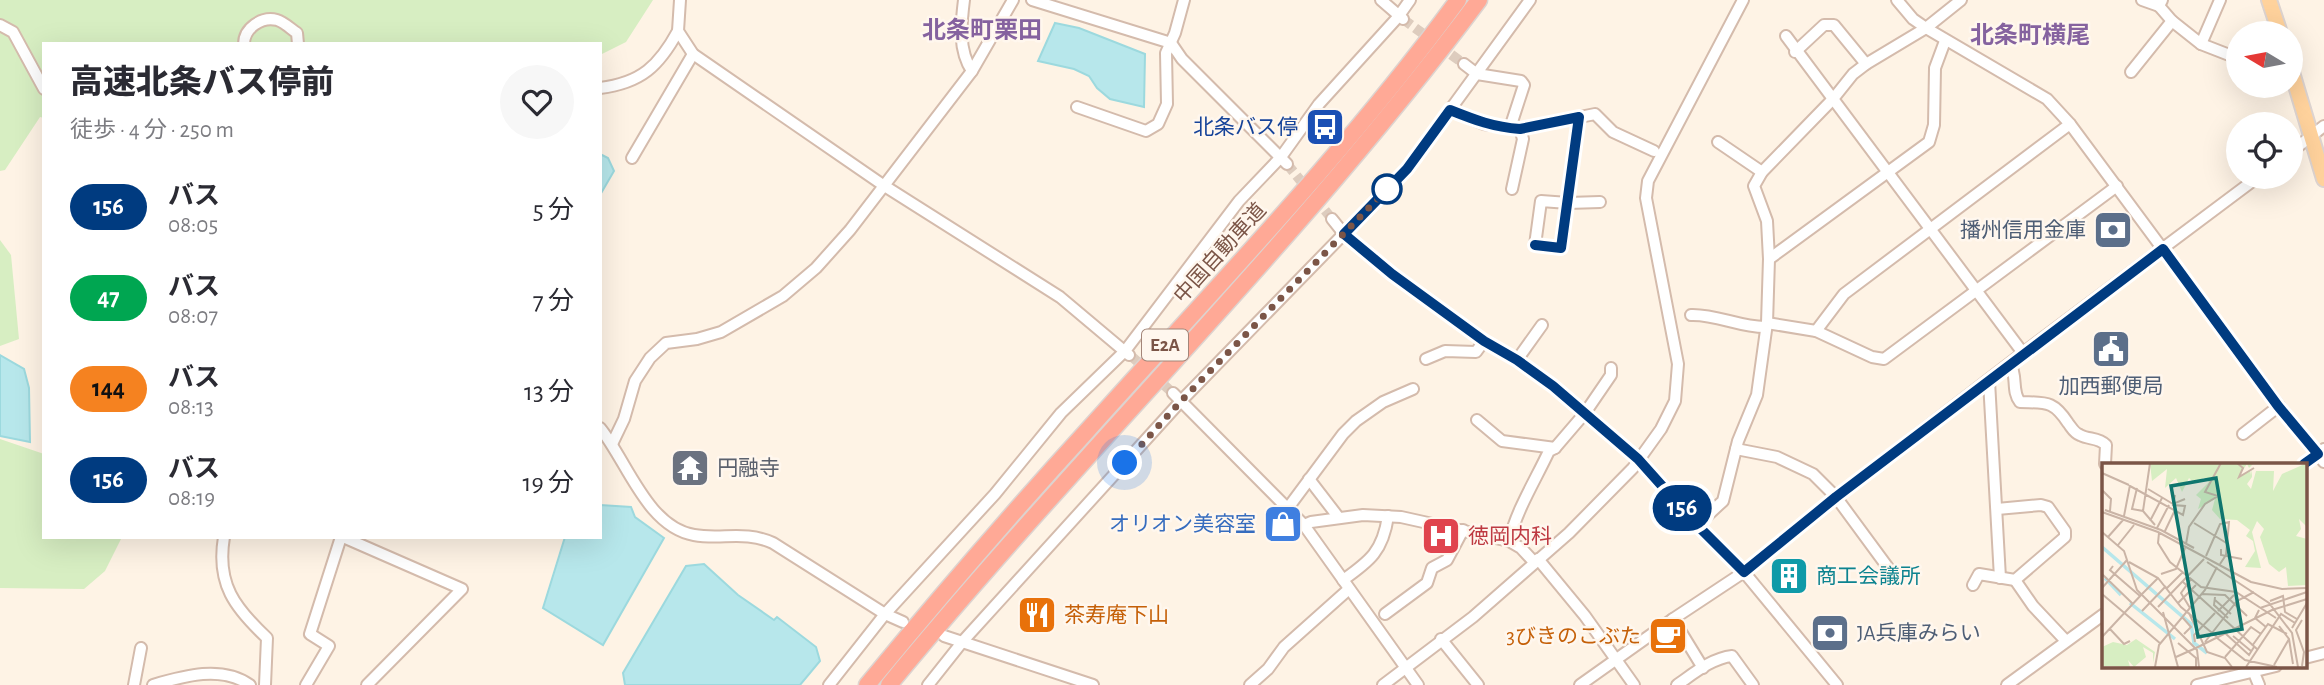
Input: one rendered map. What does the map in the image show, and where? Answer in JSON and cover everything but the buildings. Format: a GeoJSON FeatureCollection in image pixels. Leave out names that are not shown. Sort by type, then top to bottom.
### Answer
{"type":"FeatureCollection","features":[{"type":"Feature","properties":{"kind":"highway","name":"中国自動車道"},"geometry":{"type":"LineString","coordinates":[[867,685],[1022,503],[1291,206],[1422,49],[1458,0]]}},
{"type":"Feature","properties":{"kind":"highway","name":"中国自動車道"},"geometry":{"type":"LineString","coordinates":[[889,685],[1020,531],[1303,219],[1427,69],[1479,0]]}},
{"type":"Feature","properties":{"kind":"main road"},"geometry":{"type":"LineString","coordinates":[[2269,0],[2276,21]]}},
{"type":"Feature","properties":{"kind":"main road"},"geometry":{"type":"LineString","coordinates":[[2300,98],[2324,179]]}},
{"type":"Feature","properties":{"kind":"street"},"geometry":{"type":"LineString","coordinates":[[602,88],[633,81],[651,69],[667,51],[678,31],[680,0]]}},
{"type":"Feature","properties":{"kind":"street"},"geometry":{"type":"LineString","coordinates":[[964,0],[962,37],[965,61],[972,71]]}},
{"type":"Feature","properties":{"kind":"street"},"geometry":{"type":"LineString","coordinates":[[612,444],[624,419],[635,382],[650,358],[666,343],[696,339],[721,331],[783,296],[817,268],[850,230],[972,71],[1013,0]]}},
{"type":"Feature","properties":{"kind":"street"},"geometry":{"type":"LineString","coordinates":[[1032,0],[1171,43],[1182,59],[1284,161]]}},
{"type":"Feature","properties":{"kind":"street"},"geometry":{"type":"LineString","coordinates":[[1074,13],[1078,0]]}},
{"type":"Feature","properties":{"kind":"street"},"geometry":{"type":"LineString","coordinates":[[1077,107],[1146,131],[1158,124],[1167,104],[1166,53],[1184,0]]}},
{"type":"Feature","properties":{"kind":"street"},"geometry":{"type":"LineString","coordinates":[[1381,0],[1401,18]]}},
{"type":"Feature","properties":{"kind":"street"},"geometry":{"type":"LineString","coordinates":[[829,685],[886,614],[995,494],[1061,413],[1127,353],[1239,201],[1284,161],[1319,104],[1401,18],[1410,0]]}},
{"type":"Feature","properties":{"kind":"street"},"geometry":{"type":"LineString","coordinates":[[928,685],[963,641],[1052,546],[1177,397],[1407,169],[1530,0]]}},
{"type":"Feature","properties":{"kind":"street"},"geometry":{"type":"LineString","coordinates":[[1383,685],[1481,610],[1592,511],[1633,468],[1661,429],[1675,401],[1678,364],[1646,198],[1648,181],[1743,0]]}},
{"type":"Feature","properties":{"kind":"street"},"geometry":{"type":"LineString","coordinates":[[1897,0],[1913,19],[1945,41],[2047,99],[2070,124],[2278,406],[2322,455],[2306,463]]}},
{"type":"Feature","properties":{"kind":"street"},"geometry":{"type":"LineString","coordinates":[[1697,525],[1723,501],[1736,449],[1757,395],[1766,325],[1769,259],[1767,221],[1754,187],[1762,172],[1833,99],[1853,74],[1926,28],[1961,0]]}},
{"type":"Feature","properties":{"kind":"street"},"geometry":{"type":"LineString","coordinates":[[2142,0],[2161,3],[2172,21],[2201,44],[2226,54]]}},
{"type":"Feature","properties":{"kind":"street"},"geometry":{"type":"LineString","coordinates":[[2201,44],[2220,0]]}},
{"type":"Feature","properties":{"kind":"street"},"geometry":{"type":"LineString","coordinates":[[244,42],[251,26],[266,19],[279,20],[296,33],[298,42]]}},
{"type":"Feature","properties":{"kind":"street"},"geometry":{"type":"LineString","coordinates":[[2131,72],[2172,21]]}},
{"type":"Feature","properties":{"kind":"street"},"geometry":{"type":"LineString","coordinates":[[1795,52],[1824,25],[1833,24],[1866,64]]}},
{"type":"Feature","properties":{"kind":"street"},"geometry":{"type":"LineString","coordinates":[[0,25],[13,32],[42,85]]}},
{"type":"Feature","properties":{"kind":"street"},"geometry":{"type":"LineString","coordinates":[[678,31],[693,54],[883,185],[1060,297],[1127,353]]}},
{"type":"Feature","properties":{"kind":"street"},"geometry":{"type":"LineString","coordinates":[[1786,36],[1795,52],[2023,354]]}},
{"type":"Feature","properties":{"kind":"street"},"geometry":{"type":"LineString","coordinates":[[1769,259],[1929,142],[1934,116],[1935,68],[1945,41]]}},
{"type":"Feature","properties":{"kind":"street"},"geometry":{"type":"LineString","coordinates":[[632,158],[693,54]]}},
{"type":"Feature","properties":{"kind":"street"},"geometry":{"type":"LineString","coordinates":[[1464,64],[1478,74],[1521,81],[1524,85],[1515,129]]}},
{"type":"Feature","properties":{"kind":"street"},"geometry":{"type":"LineString","coordinates":[[1450,110],[1484,124],[1515,129],[1595,114],[1613,132],[1654,151]]}},
{"type":"Feature","properties":{"kind":"street"},"geometry":{"type":"LineString","coordinates":[[1579,117],[1568,204],[1561,248],[1535,245],[1541,201],[1568,204],[1600,202]]}},
{"type":"Feature","properties":{"kind":"street"},"geometry":{"type":"LineString","coordinates":[[1816,331],[1844,294],[2070,124]]}},
{"type":"Feature","properties":{"kind":"street"},"geometry":{"type":"LineString","coordinates":[[2303,143],[2324,126]]}},
{"type":"Feature","properties":{"kind":"street"},"geometry":{"type":"LineString","coordinates":[[1512,189],[1523,139],[1515,129]]}},
{"type":"Feature","properties":{"kind":"street"},"geometry":{"type":"LineString","coordinates":[[1718,142],[1762,172]]}},
{"type":"Feature","properties":{"kind":"street"},"geometry":{"type":"LineString","coordinates":[[1691,315],[1706,314],[1752,327],[1766,325],[1816,331],[1872,357],[1884,359],[2117,186]]}},
{"type":"Feature","properties":{"kind":"street"},"geometry":{"type":"LineString","coordinates":[[1580,685],[1744,572],[1836,497],[2242,189]]}},
{"type":"Feature","properties":{"kind":"street"},"geometry":{"type":"LineString","coordinates":[[1332,219],[1344,234],[1392,274],[1484,341],[1517,360],[1638,459],[1697,525],[1744,572],[1830,683]]}},
{"type":"Feature","properties":{"kind":"street"},"geometry":{"type":"LineString","coordinates":[[1517,360],[1542,325]]}},
{"type":"Feature","properties":{"kind":"street"},"geometry":{"type":"LineString","coordinates":[[1426,359],[1445,351],[1476,352],[1484,341]]}},
{"type":"Feature","properties":{"kind":"street"},"geometry":{"type":"LineString","coordinates":[[2010,364],[2014,369],[2016,397],[2020,402],[2057,407],[2075,432],[2082,437],[2101,440],[2106,445],[2105,463]]}},
{"type":"Feature","properties":{"kind":"street"},"geometry":{"type":"LineString","coordinates":[[1509,541],[1519,510],[1549,451],[1555,448],[1585,414],[1611,375],[1611,368]]}},
{"type":"Feature","properties":{"kind":"street"},"geometry":{"type":"LineString","coordinates":[[1989,381],[2000,578]]}},
{"type":"Feature","properties":{"kind":"street"},"geometry":{"type":"LineString","coordinates":[[1288,508],[1343,434],[1356,421],[1383,402],[1413,389]]}},
{"type":"Feature","properties":{"kind":"street"},"geometry":{"type":"LineString","coordinates":[[1177,397],[1304,525],[1418,685]]}},
{"type":"Feature","properties":{"kind":"street"},"geometry":{"type":"LineString","coordinates":[[2242,434],[2278,406]]}},
{"type":"Feature","properties":{"kind":"street"},"geometry":{"type":"LineString","coordinates":[[1477,419],[1502,441],[1555,448]]}},
{"type":"Feature","properties":{"kind":"street"},"geometry":{"type":"LineString","coordinates":[[602,431],[634,482],[665,523],[696,536],[744,534],[760,537],[903,622]]}},
{"type":"Feature","properties":{"kind":"street"},"geometry":{"type":"LineString","coordinates":[[1736,449],[1777,457],[1813,474],[1836,497],[1889,569]]}},
{"type":"Feature","properties":{"kind":"street"},"geometry":{"type":"LineString","coordinates":[[1309,479],[1339,518]]}},
{"type":"Feature","properties":{"kind":"street"},"geometry":{"type":"LineString","coordinates":[[1973,585],[1979,575],[2015,579],[2064,537],[2065,531],[2048,507],[2041,505],[1997,509]]}},
{"type":"Feature","properties":{"kind":"street"},"geometry":{"type":"LineString","coordinates":[[1304,525],[1363,515],[1388,516],[1509,541],[1536,560],[1585,616],[1615,662],[1634,685]]}},
{"type":"Feature","properties":{"kind":"street"},"geometry":{"type":"LineString","coordinates":[[1250,685],[1372,558],[1382,541],[1388,516]]}},
{"type":"Feature","properties":{"kind":"street"},"geometry":{"type":"LineString","coordinates":[[1385,614],[1427,583],[1432,568],[1447,560],[1464,530]]}},
{"type":"Feature","properties":{"kind":"street"},"geometry":{"type":"LineString","coordinates":[[225,539],[222,550],[225,584],[241,613],[267,638],[265,685]]}},
{"type":"Feature","properties":{"kind":"street"},"geometry":{"type":"LineString","coordinates":[[306,685],[329,646],[310,634],[341,539]]}},
{"type":"Feature","properties":{"kind":"street"},"geometry":{"type":"LineString","coordinates":[[347,539],[462,589],[367,685]]}},
{"type":"Feature","properties":{"kind":"street"},"geometry":{"type":"LineString","coordinates":[[2015,579],[2033,606],[2066,641]]}},
{"type":"Feature","properties":{"kind":"street"},"geometry":{"type":"LineString","coordinates":[[2007,685],[2102,615]]}},
{"type":"Feature","properties":{"kind":"street"},"geometry":{"type":"LineString","coordinates":[[1673,619],[1703,668]]}},
{"type":"Feature","properties":{"kind":"street"},"geometry":{"type":"LineString","coordinates":[[944,636],[1093,685]]}},
{"type":"Feature","properties":{"kind":"street"},"geometry":{"type":"LineString","coordinates":[[1441,639],[1478,685]]}},
{"type":"Feature","properties":{"kind":"street"},"geometry":{"type":"LineString","coordinates":[[134,685],[142,648]]}},
{"type":"Feature","properties":{"kind":"street"},"geometry":{"type":"LineString","coordinates":[[2306,658],[2324,653]]}},
{"type":"Feature","properties":{"kind":"street"},"geometry":{"type":"LineString","coordinates":[[1677,685],[1703,668],[1724,657],[1732,656],[1753,685]]}},
{"type":"Feature","properties":{"kind":"street"},"geometry":{"type":"LineString","coordinates":[[2197,685],[2252,669],[2259,685]]}},
{"type":"Feature","properties":{"kind":"street"},"geometry":{"type":"LineString","coordinates":[[153,685],[179,677],[224,673],[240,678],[250,685]]}},
{"type":"Feature","properties":{"kind":"green space"},"geometry":{"type":"Polygon","coordinates":[[[0,0],[653,0],[626,42],[602,54],[602,42],[42,42],[42,118],[5,170],[0,171],[0,0]]]}},
{"type":"Feature","properties":{"kind":"green space"},"geometry":{"type":"Polygon","coordinates":[[[0,240],[11,255],[19,339],[0,346],[0,240]]]}},
{"type":"Feature","properties":{"kind":"green space"},"geometry":{"type":"Polygon","coordinates":[[[0,439],[42,453],[42,539],[121,539],[105,571],[84,589],[0,588],[0,439]]]}},
{"type":"Feature","properties":{"kind":"water"},"geometry":{"type":"Polygon","coordinates":[[[1055,23],[1079,28],[1145,54],[1144,107],[1110,99],[1097,88],[1089,76],[1074,69],[1038,61],[1055,23]]]}},
{"type":"Feature","properties":{"kind":"water"},"geometry":{"type":"Polygon","coordinates":[[[602,155],[608,158],[614,171],[602,192],[602,155]]]}},
{"type":"Feature","properties":{"kind":"water"},"geometry":{"type":"Polygon","coordinates":[[[0,355],[24,369],[29,388],[30,442],[0,436],[0,355]]]}},
{"type":"Feature","properties":{"kind":"water"},"geometry":{"type":"Polygon","coordinates":[[[602,505],[631,507],[635,517],[664,538],[603,645],[543,608],[564,539],[602,539],[602,505]]]}},
{"type":"Feature","properties":{"kind":"water"},"geometry":{"type":"Polygon","coordinates":[[[704,564],[738,595],[774,620],[777,617],[816,647],[820,661],[800,685],[625,685],[623,673],[686,566],[704,564]]]}},
{"type":"Feature","properties":{"kind":"tunnel"},"geometry":{"type":"LineString","coordinates":[[1403,19],[1464,64]]}},
{"type":"Feature","properties":{"kind":"tunnel"},"geometry":{"type":"LineString","coordinates":[[1287,164],[1332,219]]}},
{"type":"Feature","properties":{"kind":"tunnel"},"geometry":{"type":"LineString","coordinates":[[1130,355],[1173,393]]}},
{"type":"Feature","properties":{"kind":"bus line","name":"156"},"geometry":{"type":"LineString","coordinates":[[1535,245],[1561,248],[1579,117],[1520,129],[1484,124],[1450,110],[1407,169],[1344,234],[1392,274],[1484,341],[1517,360],[1553,386],[1638,459],[1697,525],[1744,572],[1836,497],[2163,249],[2278,406],[2318,454],[2305,463]]}},
{"type":"Feature","properties":{"kind":"place","name":"北条バス停"},"geometry":{"type":"Point","coordinates":[1325,127]}},
{"type":"Feature","properties":{"kind":"place","name":"播州信用金庫"},"geometry":{"type":"Point","coordinates":[2113,230]}},
{"type":"Feature","properties":{"kind":"place","name":"加西郵便局"},"geometry":{"type":"Point","coordinates":[2111,349]}},
{"type":"Feature","properties":{"kind":"place","name":"円融寺"},"geometry":{"type":"Point","coordinates":[690,468]}},
{"type":"Feature","properties":{"kind":"place","name":"オリオン美容室"},"geometry":{"type":"Point","coordinates":[1283,524]}},
{"type":"Feature","properties":{"kind":"place","name":"徳岡内科"},"geometry":{"type":"Point","coordinates":[1441,536]}},
{"type":"Feature","properties":{"kind":"place","name":"商工会議所"},"geometry":{"type":"Point","coordinates":[1789,576]}},
{"type":"Feature","properties":{"kind":"place","name":"茶寿庵下山"},"geometry":{"type":"Point","coordinates":[1037,615]}},
{"type":"Feature","properties":{"kind":"place","name":"JA兵庫みらい"},"geometry":{"type":"Point","coordinates":[1830,633]}},
{"type":"Feature","properties":{"kind":"place","name":"3びきのこぶた"},"geometry":{"type":"Point","coordinates":[1668,636]}},
{"type":"Feature","properties":{"kind":"district","name":"北条町栗田"},"geometry":{"type":"Point","coordinates":[982,31]}},
{"type":"Feature","properties":{"kind":"district","name":"北条町横尾"},"geometry":{"type":"Point","coordinates":[2030,36]}},
{"type":"Feature","properties":{"kind":"route"},"geometry":{"type":"LineString","coordinates":[[1125,463],[1312,264],[1344,234],[1393,183],[1387,189]]}}]}
